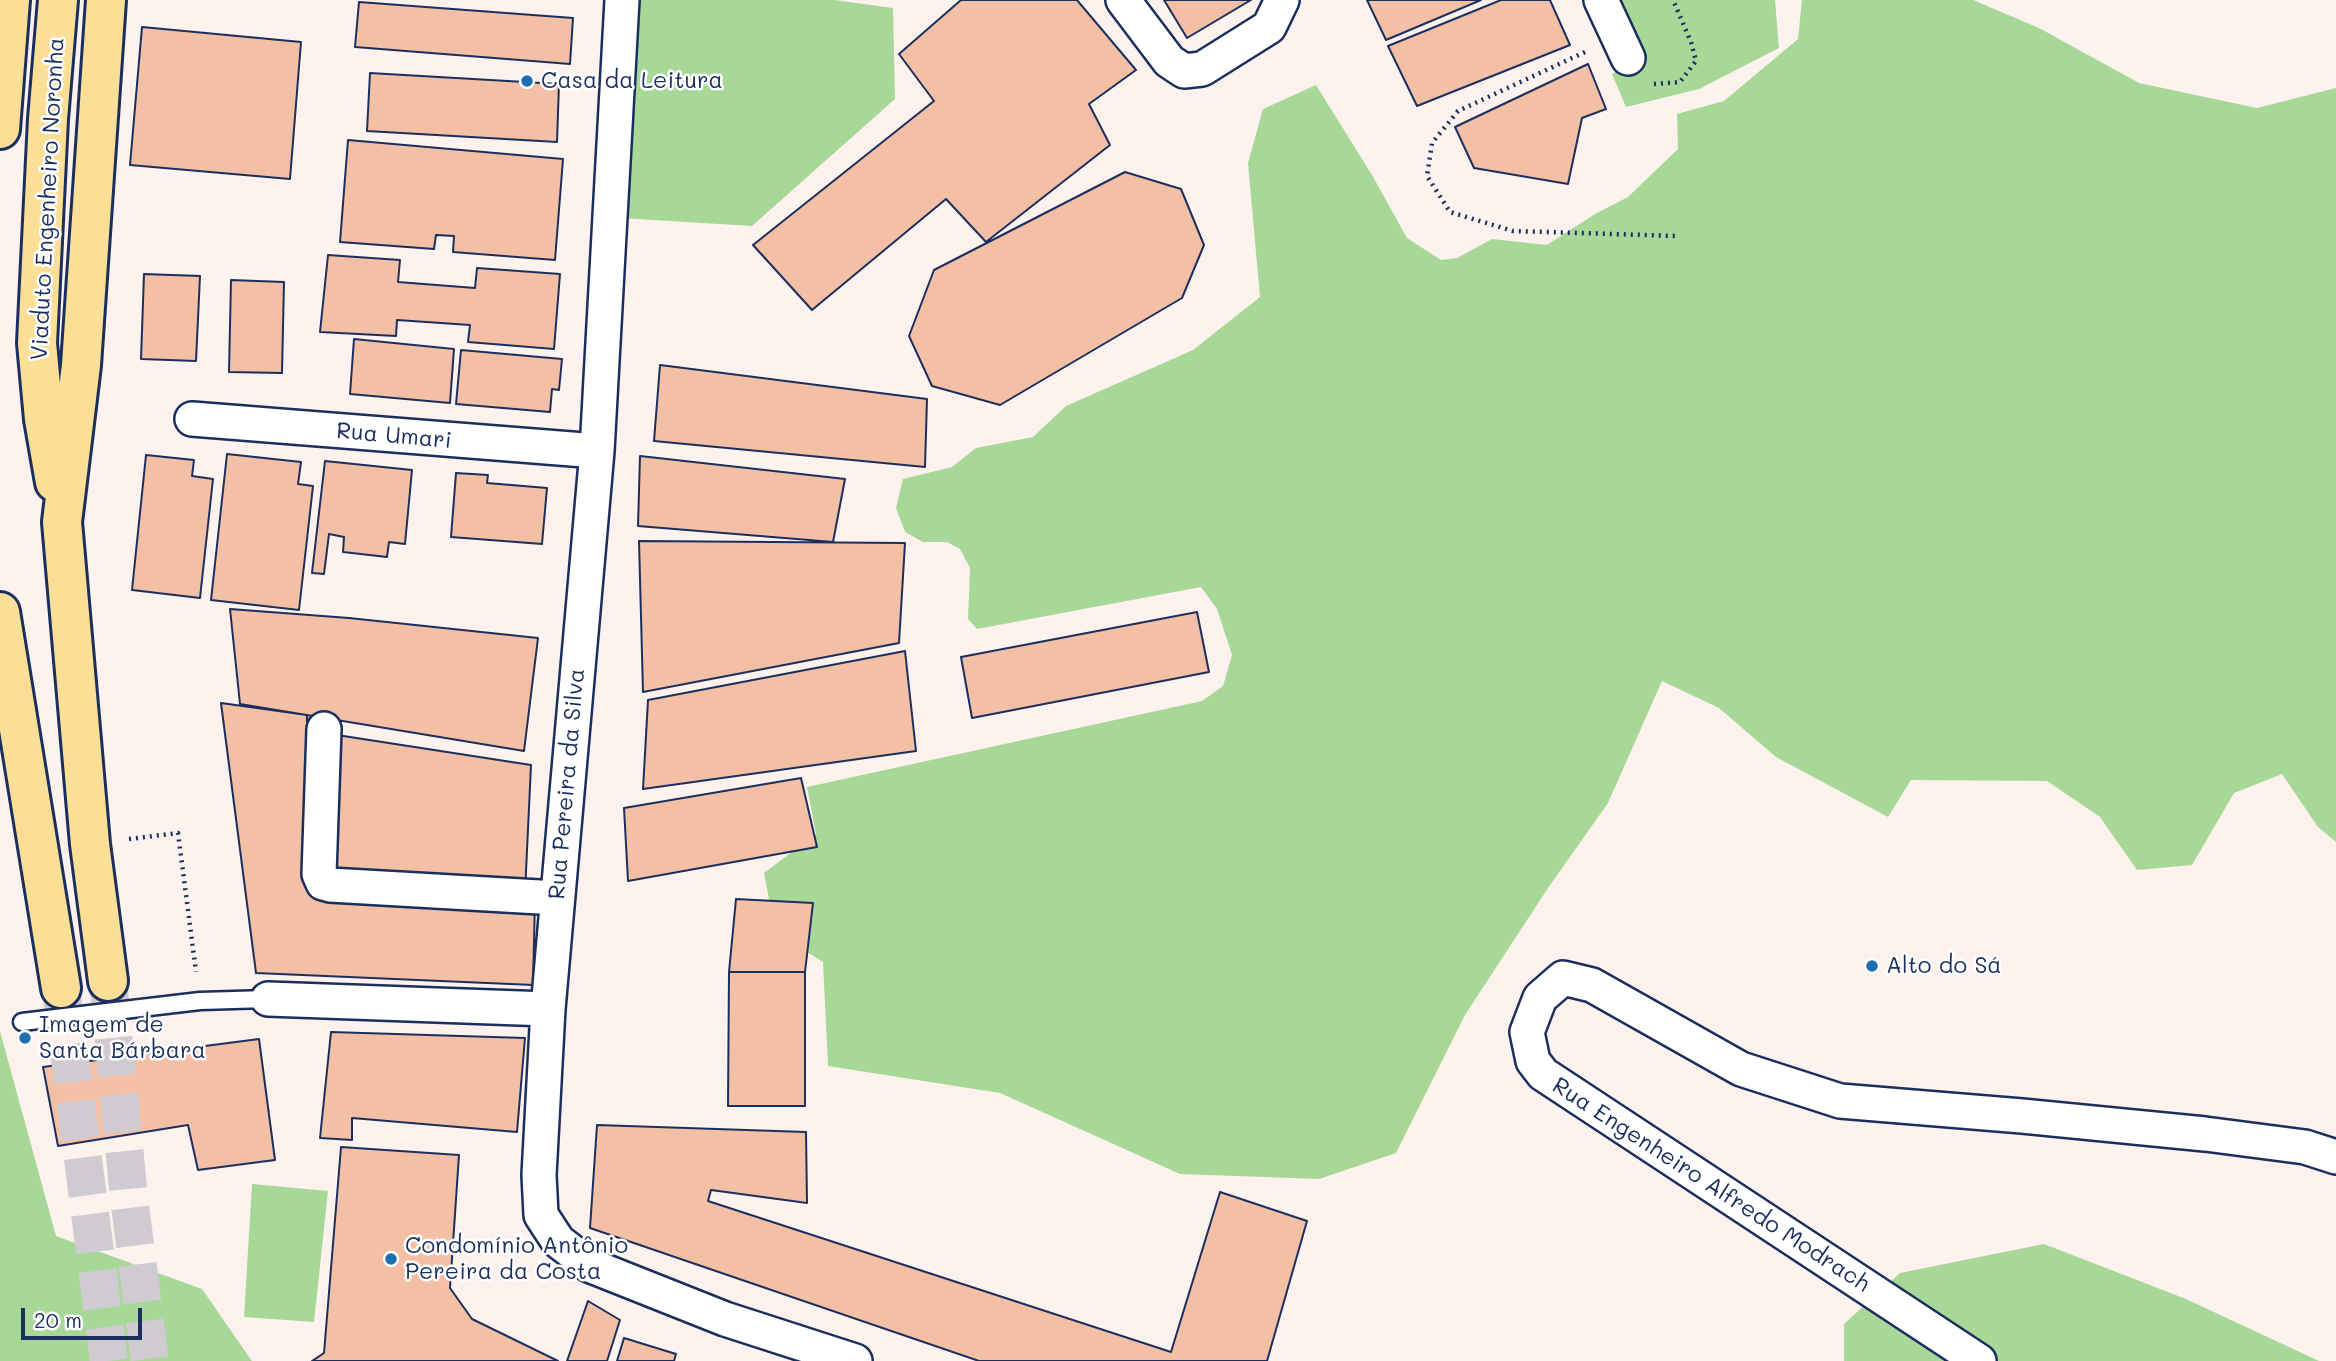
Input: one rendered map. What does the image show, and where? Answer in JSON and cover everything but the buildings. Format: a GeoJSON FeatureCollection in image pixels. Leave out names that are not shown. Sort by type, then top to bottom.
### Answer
{"type":"FeatureCollection","features":[{"type":"Feature","properties":{"kind":"main road"},"geometry":{"type":"LineString","coordinates":[[0,129],[10,0]]}},
{"type":"Feature","properties":{"kind":"main road","name":"Viaduto Engenheiro Noronha"},"geometry":{"type":"LineString","coordinates":[[58,0],[48,120],[37,343],[44,419],[62,522]]}},
{"type":"Feature","properties":{"kind":"main road"},"geometry":{"type":"LineString","coordinates":[[106,0],[81,365],[62,522],[90,844],[108,981]]}},
{"type":"Feature","properties":{"kind":"main road"},"geometry":{"type":"LineString","coordinates":[[0,612],[61,988]]}},
{"type":"Feature","properties":{"kind":"street","name":"Rua Pereira da Silva"},"geometry":{"type":"LineString","coordinates":[[622,0],[597,452],[548,1009],[539,1175],[541,1215],[558,1241],[589,1265],[725,1319],[855,1361]]}},
{"type":"Feature","properties":{"kind":"street"},"geometry":{"type":"LineString","coordinates":[[1123,0],[1170,61],[1184,71],[1202,69],[1269,27],[1282,0]]}},
{"type":"Feature","properties":{"kind":"street"},"geometry":{"type":"LineString","coordinates":[[1601,0],[1628,58]]}},
{"type":"Feature","properties":{"kind":"street","name":"Rua Umari"},"geometry":{"type":"LineString","coordinates":[[192,419],[597,452]]}},
{"type":"Feature","properties":{"kind":"street"},"geometry":{"type":"LineString","coordinates":[[324,729],[319,874],[323,883],[557,898]]}},
{"type":"Feature","properties":{"kind":"street","name":"Rua Engenheiro Alfredo Modrach"},"geometry":{"type":"LineString","coordinates":[[1979,1361],[1543,1074],[1533,1061],[1527,1032],[1540,998],[1563,978],[1592,985],[1741,1069],[1840,1101],[2205,1134],[2305,1147],[2336,1157]]}},
{"type":"Feature","properties":{"kind":"street"},"geometry":{"type":"LineString","coordinates":[[268,999],[548,1009]]}},
{"type":"Feature","properties":{"kind":"lane"},"geometry":{"type":"LineString","coordinates":[[22,1022],[200,1001],[268,999]]}},
{"type":"Feature","properties":{"kind":"path"},"geometry":{"type":"LineString","coordinates":[[1628,58],[1636,82],[1680,82],[1696,61],[1673,0]]}},
{"type":"Feature","properties":{"kind":"path"},"geometry":{"type":"LineString","coordinates":[[1595,47],[1458,111],[1432,143],[1427,176],[1450,212],[1513,231],[1678,236]]}},
{"type":"Feature","properties":{"kind":"path"},"geometry":{"type":"LineString","coordinates":[[90,844],[178,833],[200,1001]]}},
{"type":"Feature","properties":{"kind":"green space"},"geometry":{"type":"Polygon","coordinates":[[[630,0],[834,0],[893,8],[895,99],[752,226],[620,218],[630,0]]]}},
{"type":"Feature","properties":{"kind":"green space"},"geometry":{"type":"Polygon","coordinates":[[[1612,0],[1775,0],[1779,48],[1699,89],[1626,107],[1612,74],[1637,61],[1612,0]]]}},
{"type":"Feature","properties":{"kind":"green space"},"geometry":{"type":"Polygon","coordinates":[[[1802,0],[1973,0],[2039,28],[2139,83],[2257,108],[2336,88],[2336,842],[2318,827],[2282,774],[2234,793],[2192,865],[2137,870],[2100,817],[2047,781],[1911,780],[1888,817],[1776,757],[1719,708],[1662,681],[1608,803],[1548,888],[1465,1015],[1396,1153],[1319,1179],[1180,1174],[1000,1093],[828,1066],[823,962],[775,932],[764,873],[816,834],[807,787],[1202,701],[1223,686],[1232,655],[1217,609],[1201,587],[977,629],[968,619],[970,568],[960,549],[947,542],[923,542],[905,532],[896,508],[903,479],[952,467],[976,448],[1033,437],[1066,406],[1193,350],[1260,297],[1248,163],[1263,109],[1316,85],[1372,175],[1407,238],[1441,260],[1457,258],[1492,239],[1547,245],[1595,214],[1628,197],[1678,149],[1677,114],[1724,101],[1798,39],[1802,0]]]}},
{"type":"Feature","properties":{"kind":"green space"},"geometry":{"type":"Polygon","coordinates":[[[0,1031],[56,1236],[202,1289],[252,1361],[0,1361],[0,1031]]]}},
{"type":"Feature","properties":{"kind":"green space"},"geometry":{"type":"Polygon","coordinates":[[[252,1184],[328,1191],[314,1322],[244,1317],[252,1184]]]}},
{"type":"Feature","properties":{"kind":"green space"},"geometry":{"type":"Polygon","coordinates":[[[2044,1244],[2186,1299],[2319,1361],[1844,1361],[1844,1324],[1900,1273],[2044,1244]]]}},
{"type":"Feature","properties":{"kind":"tunnel"},"geometry":{"type":"LineString","coordinates":[[108,981],[129,1198],[150,1361]]}},
{"type":"Feature","properties":{"kind":"tunnel"},"geometry":{"type":"LineString","coordinates":[[61,988],[109,1361]]}},
{"type":"Feature","properties":{"kind":"place","name":"Casa da Leitura"},"geometry":{"type":"Point","coordinates":[527,81]}},
{"type":"Feature","properties":{"kind":"place","name":"Alto do Sá"},"geometry":{"type":"Point","coordinates":[1872,966]}},
{"type":"Feature","properties":{"kind":"place","name":"Imagem de Santa Bárbara"},"geometry":{"type":"Point","coordinates":[25,1038]}},
{"type":"Feature","properties":{"kind":"place","name":"Condomínio Antônio Pereira da Costa"},"geometry":{"type":"Point","coordinates":[391,1259]}}]}
